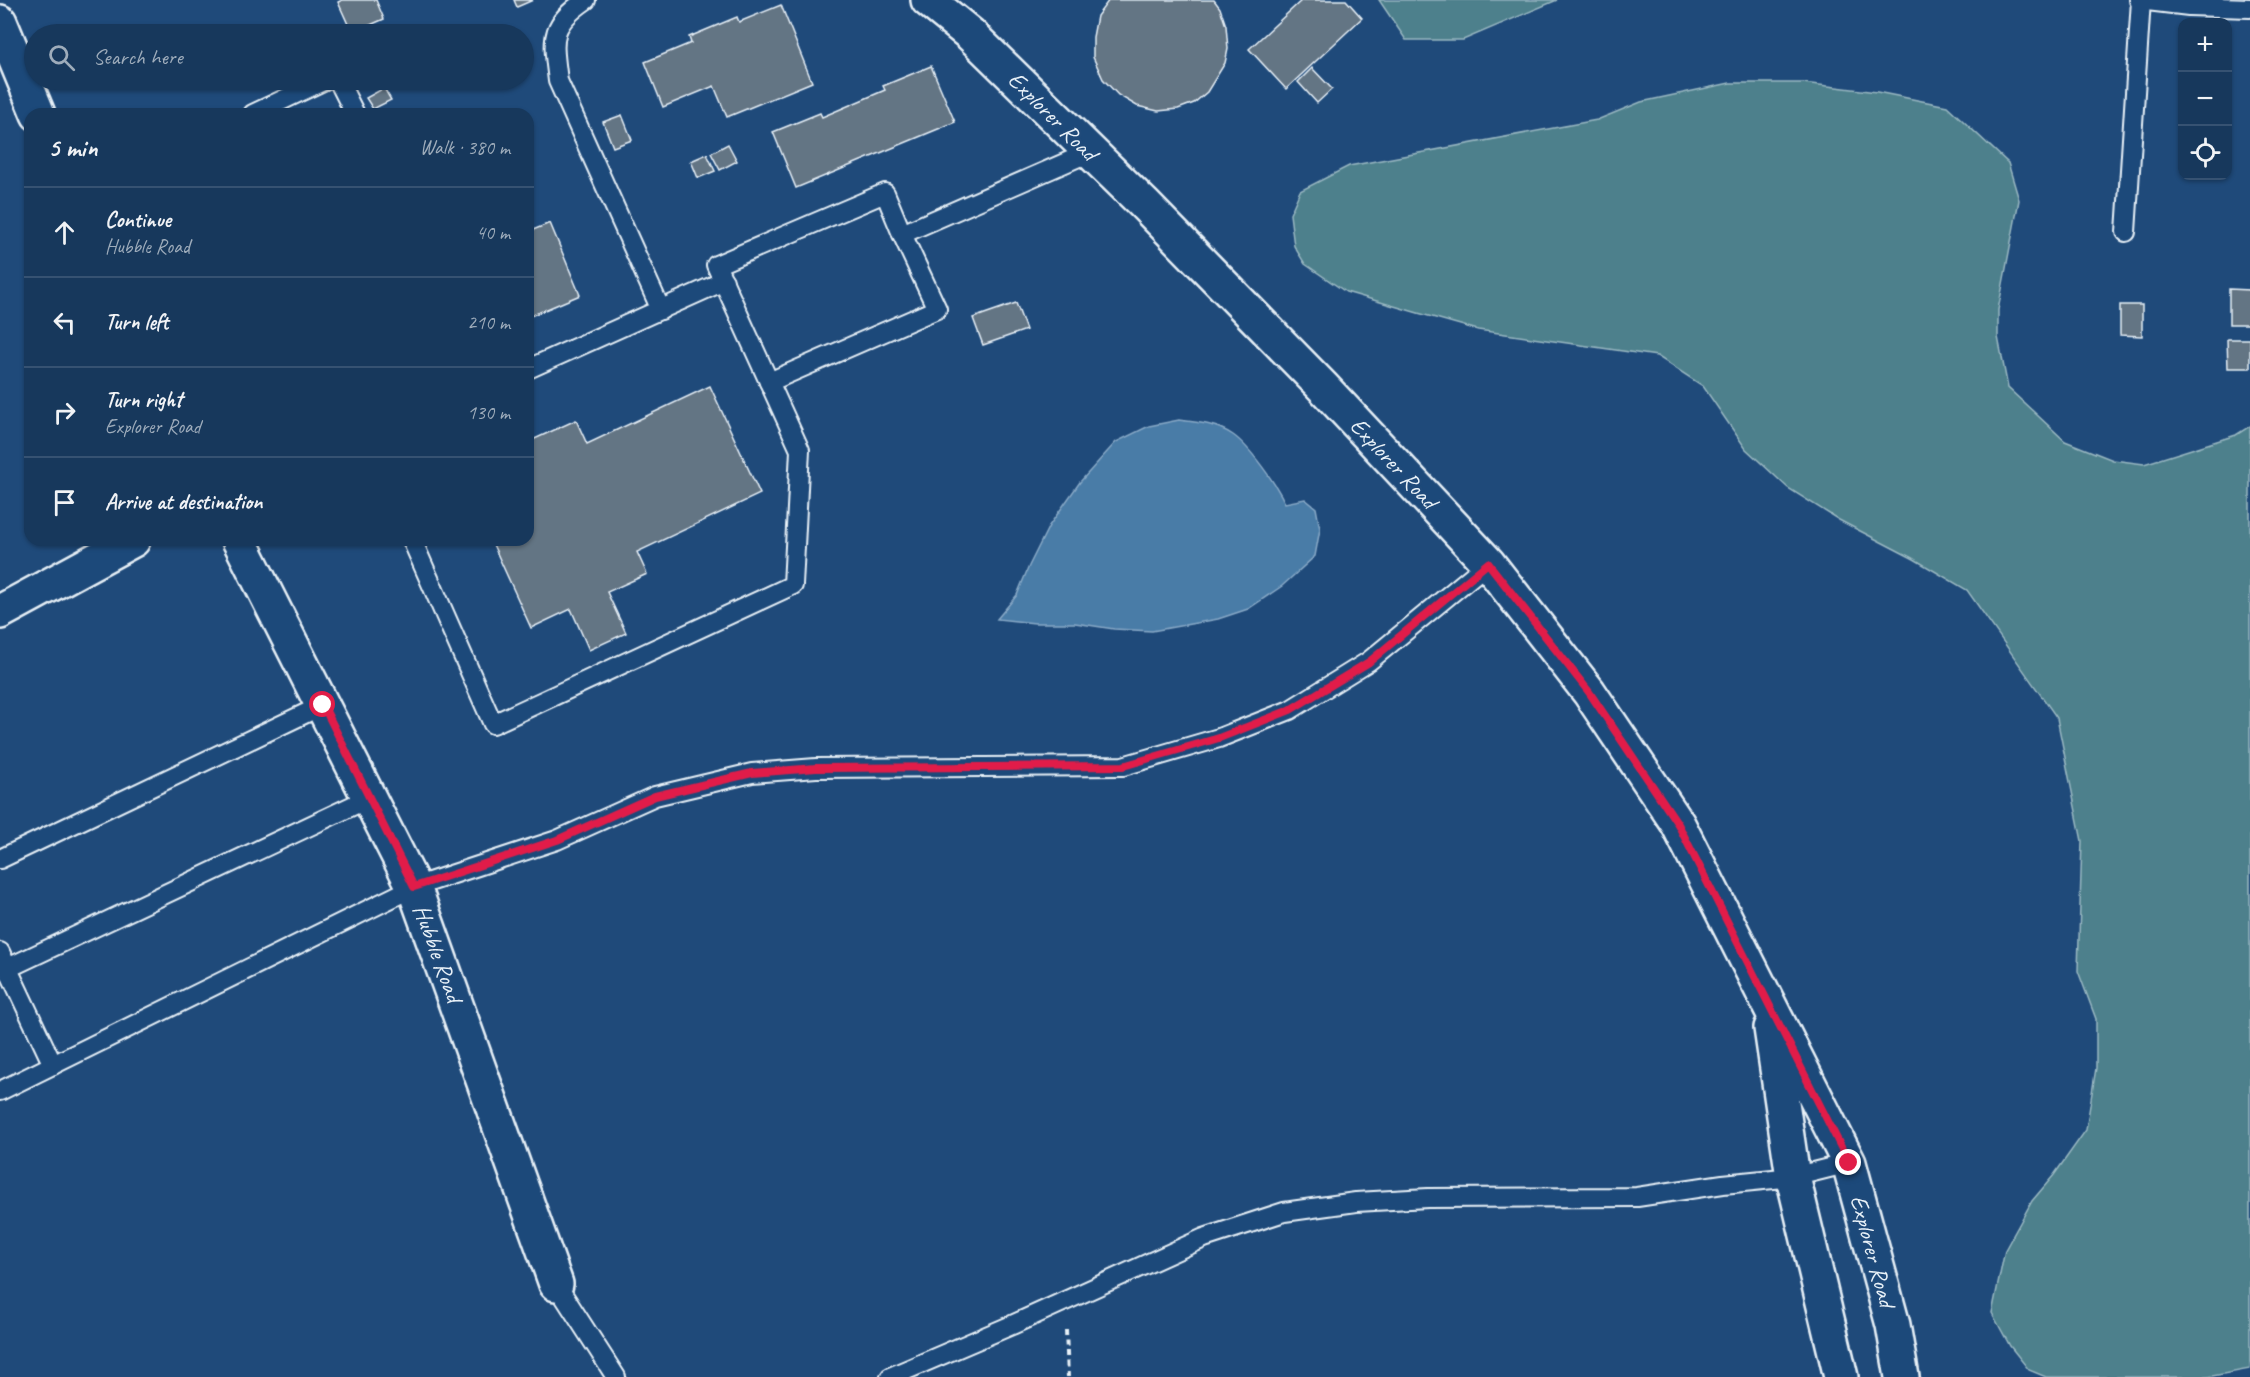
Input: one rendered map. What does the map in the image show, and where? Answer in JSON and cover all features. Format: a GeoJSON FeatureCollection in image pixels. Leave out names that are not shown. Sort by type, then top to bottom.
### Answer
{"type":"FeatureCollection","features":[{"type":"Feature","properties":{"kind":"street","name":"Explorer Road"},"geometry":{"type":"LineString","coordinates":[[928,0],[970,34],[1315,379],[1488,563],[1589,692],[1678,824],[1849,1163],[1893,1325],[1902,1377]]}},
{"type":"Feature","properties":{"kind":"street"},"geometry":{"type":"LineString","coordinates":[[0,22],[24,80]]}},
{"type":"Feature","properties":{"kind":"street"},"geometry":{"type":"LineString","coordinates":[[28,90],[36,108]]}},
{"type":"Feature","properties":{"kind":"street"},"geometry":{"type":"LineString","coordinates":[[0,612],[122,546]]}},
{"type":"Feature","properties":{"kind":"street","name":"Hubble Road"},"geometry":{"type":"LineString","coordinates":[[242,546],[414,887],[555,1284]]}},
{"type":"Feature","properties":{"kind":"street","name":"Explorer Road"},"geometry":{"type":"LineString","coordinates":[[1767,1000],[1793,1177],[1841,1377]]}},
{"type":"Feature","properties":{"kind":"lane"},"geometry":{"type":"LineString","coordinates":[[586,0],[571,10],[557,25],[555,44],[558,81],[661,310]]}},
{"type":"Feature","properties":{"kind":"lane"},"geometry":{"type":"LineString","coordinates":[[2126,232],[2140,0],[2189,6],[2250,8]]}},
{"type":"Feature","properties":{"kind":"lane"},"geometry":{"type":"LineString","coordinates":[[266,108],[304,90]]}},
{"type":"Feature","properties":{"kind":"lane"},"geometry":{"type":"LineString","coordinates":[[343,90],[352,108]]}},
{"type":"Feature","properties":{"kind":"lane"},"geometry":{"type":"LineString","coordinates":[[902,234],[1090,152]]}},
{"type":"Feature","properties":{"kind":"lane"},"geometry":{"type":"LineString","coordinates":[[415,546],[493,724],[793,585],[800,450],[769,382],[724,281],[716,265],[885,193],[937,309],[769,382]]}},
{"type":"Feature","properties":{"kind":"lane"},"geometry":{"type":"LineString","coordinates":[[534,366],[724,281]]}},
{"type":"Feature","properties":{"kind":"lane"},"geometry":{"type":"LineString","coordinates":[[0,1091],[414,887],[557,840],[655,796],[752,773],[816,768],[1123,766],[1219,738],[1290,710],[1369,662],[1488,563]]}},
{"type":"Feature","properties":{"kind":"lane"},"geometry":{"type":"LineString","coordinates":[[0,859],[323,705]]}},
{"type":"Feature","properties":{"kind":"lane"},"geometry":{"type":"LineString","coordinates":[[53,1065],[4,960],[369,798]]}},
{"type":"Feature","properties":{"kind":"lane"},"geometry":{"type":"LineString","coordinates":[[890,1377],[1012,1325],[1204,1238],[1284,1212],[1356,1202],[1428,1198],[1637,1197],[1723,1184],[1793,1177],[1849,1163]]}},
{"type":"Feature","properties":{"kind":"lane"},"geometry":{"type":"LineString","coordinates":[[555,1284],[616,1377]]}},
{"type":"Feature","properties":{"kind":"path"},"geometry":{"type":"LineString","coordinates":[[1066,1321],[1068,1377]]}},
{"type":"Feature","properties":{"kind":"green space"},"geometry":{"type":"Polygon","coordinates":[[[1379,0],[1557,0],[1463,40],[1406,40],[1379,0]]]}},
{"type":"Feature","properties":{"kind":"green space"},"geometry":{"type":"Polygon","coordinates":[[[1730,83],[1803,83],[1877,92],[1947,106],[2008,163],[2019,200],[1998,310],[1998,337],[2008,388],[2065,441],[2113,460],[2144,464],[2236,435],[2250,426],[2250,1369],[2207,1377],[2046,1377],[2029,1370],[2010,1346],[1992,1313],[2005,1250],[2032,1201],[2086,1130],[2096,1068],[2096,1019],[2078,971],[2082,841],[2057,718],[1967,590],[1839,520],[1788,488],[1746,449],[1703,386],[1657,356],[1478,330],[1346,292],[1305,264],[1294,246],[1290,214],[1300,191],[1349,166],[1597,120],[1641,102],[1730,83]]]}},
{"type":"Feature","properties":{"kind":"water"},"geometry":{"type":"Polygon","coordinates":[[[1179,420],[1214,426],[1227,431],[1247,448],[1262,466],[1285,503],[1305,499],[1316,508],[1320,529],[1315,556],[1282,586],[1248,609],[1218,619],[1152,631],[1114,629],[1075,623],[1035,623],[997,619],[1017,595],[1049,526],[1080,482],[1116,442],[1149,426],[1179,420]]]}},
{"type":"Feature","properties":{"kind":"building"},"geometry":{"type":"Polygon","coordinates":[[[376,0],[384,19],[373,24],[348,24],[338,2],[376,0]]]}},
{"type":"Feature","properties":{"kind":"building"},"geometry":{"type":"Polygon","coordinates":[[[514,0],[533,0],[517,7],[514,0]]]}},
{"type":"Feature","properties":{"kind":"building"},"geometry":{"type":"Polygon","coordinates":[[[1109,0],[1214,0],[1220,8],[1226,26],[1228,49],[1225,63],[1207,92],[1194,103],[1178,109],[1158,111],[1137,106],[1118,95],[1103,79],[1093,57],[1093,37],[1097,16],[1109,0]]]}},
{"type":"Feature","properties":{"kind":"building"},"geometry":{"type":"Polygon","coordinates":[[[1302,0],[1346,0],[1362,18],[1286,89],[1249,49],[1302,0]]]}},
{"type":"Feature","properties":{"kind":"building"},"geometry":{"type":"Polygon","coordinates":[[[781,5],[812,82],[727,117],[714,86],[663,107],[645,62],[691,43],[689,37],[737,17],[739,22],[781,5]]]}},
{"type":"Feature","properties":{"kind":"building"},"geometry":{"type":"Polygon","coordinates":[[[931,66],[955,122],[796,188],[773,132],[820,113],[822,117],[885,90],[883,86],[931,66]]]}},
{"type":"Feature","properties":{"kind":"building"},"geometry":{"type":"Polygon","coordinates":[[[1312,68],[1332,89],[1317,103],[1298,82],[1312,68]]]}},
{"type":"Feature","properties":{"kind":"building"},"geometry":{"type":"Polygon","coordinates":[[[380,90],[385,90],[391,100],[372,108],[366,98],[380,90]]]}},
{"type":"Feature","properties":{"kind":"building"},"geometry":{"type":"Polygon","coordinates":[[[622,115],[632,140],[613,147],[603,122],[622,115]]]}},
{"type":"Feature","properties":{"kind":"building"},"geometry":{"type":"Polygon","coordinates":[[[728,144],[737,161],[720,170],[711,153],[728,144]]]}},
{"type":"Feature","properties":{"kind":"building"},"geometry":{"type":"Polygon","coordinates":[[[707,154],[715,171],[698,178],[691,161],[707,154]]]}},
{"type":"Feature","properties":{"kind":"building"},"geometry":{"type":"Polygon","coordinates":[[[550,223],[580,295],[534,314],[534,230],[550,223]]]}},
{"type":"Feature","properties":{"kind":"building"},"geometry":{"type":"Polygon","coordinates":[[[2229,289],[2250,290],[2250,324],[2229,324],[2229,289]]]}},
{"type":"Feature","properties":{"kind":"building"},"geometry":{"type":"Polygon","coordinates":[[[1016,303],[1026,330],[983,345],[973,318],[1016,303]]]}},
{"type":"Feature","properties":{"kind":"building"},"geometry":{"type":"Polygon","coordinates":[[[2120,305],[2142,305],[2142,336],[2120,335],[2120,305]]]}},
{"type":"Feature","properties":{"kind":"building"},"geometry":{"type":"Polygon","coordinates":[[[2227,339],[2250,339],[2250,368],[2228,368],[2227,339]]]}},
{"type":"Feature","properties":{"kind":"building"},"geometry":{"type":"Polygon","coordinates":[[[710,386],[760,494],[637,552],[647,574],[607,592],[626,633],[589,650],[571,609],[531,628],[494,546],[534,546],[534,439],[576,420],[587,444],[710,386]]]}},
{"type":"Feature","properties":{"kind":"route"},"geometry":{"type":"LineString","coordinates":[[323,705],[414,887],[557,840],[655,796],[752,773],[816,768],[1123,766],[1219,738],[1290,710],[1369,662],[1488,563],[1589,692],[1678,824],[1849,1163]]}}]}
